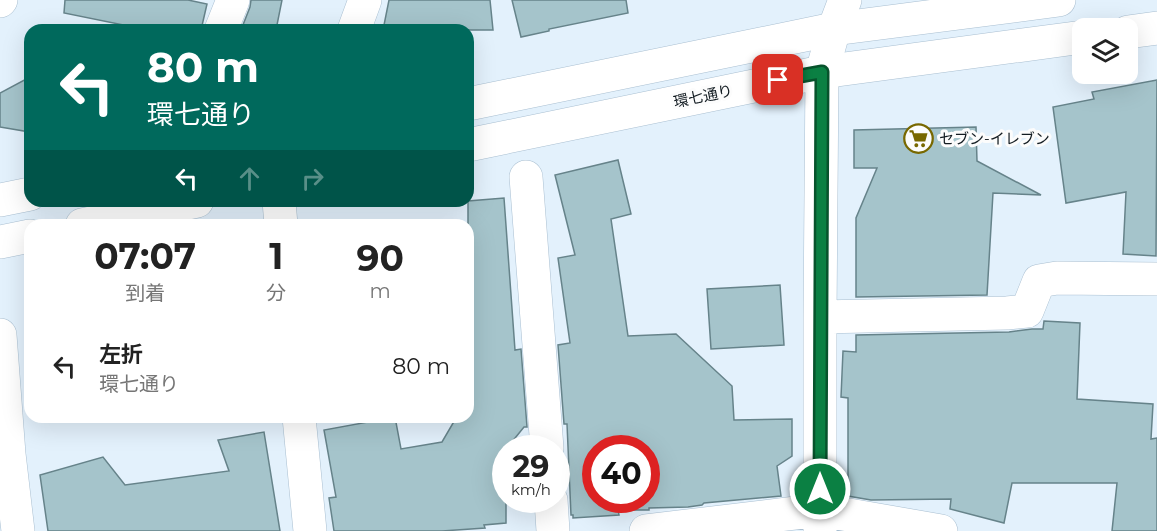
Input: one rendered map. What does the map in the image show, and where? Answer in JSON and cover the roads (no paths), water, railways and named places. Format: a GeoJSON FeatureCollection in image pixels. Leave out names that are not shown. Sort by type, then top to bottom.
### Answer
{"type":"FeatureCollection","features":[{"type":"Feature","properties":{"kind":"main road"},"geometry":{"type":"LineString","coordinates":[[223,24],[233,0]]}},
{"type":"Feature","properties":{"kind":"main road"},"geometry":{"type":"LineString","coordinates":[[356,24],[365,0]]}},
{"type":"Feature","properties":{"kind":"main road"},"geometry":{"type":"LineString","coordinates":[[474,103],[839,14],[1059,0]]}},
{"type":"Feature","properties":{"kind":"main road"},"geometry":{"type":"LineString","coordinates":[[820,520],[822,72],[839,14]]}},
{"type":"Feature","properties":{"kind":"main road"},"geometry":{"type":"LineString","coordinates":[[1138,31],[1157,28]]}},
{"type":"Feature","properties":{"kind":"main road","name":"環七通り"},"geometry":{"type":"LineString","coordinates":[[474,144],[822,72],[1072,38]]}},
{"type":"Feature","properties":{"kind":"main road"},"geometry":{"type":"LineString","coordinates":[[526,177],[546,435]]}},
{"type":"Feature","properties":{"kind":"main road"},"geometry":{"type":"LineString","coordinates":[[0,200],[24,195]]}},
{"type":"Feature","properties":{"kind":"main road"},"geometry":{"type":"LineString","coordinates":[[111,219],[168,207]]}},
{"type":"Feature","properties":{"kind":"main road"},"geometry":{"type":"LineString","coordinates":[[0,242],[24,237]]}},
{"type":"Feature","properties":{"kind":"main road"},"geometry":{"type":"LineString","coordinates":[[820,317],[1007,314],[1027,311],[1039,281],[1057,278],[1157,279]]}},
{"type":"Feature","properties":{"kind":"main road"},"geometry":{"type":"LineString","coordinates":[[0,335],[9,454],[18,531]]}},
{"type":"Feature","properties":{"kind":"main road"},"geometry":{"type":"LineString","coordinates":[[300,423],[309,531]]}},
{"type":"Feature","properties":{"kind":"main road"},"geometry":{"type":"LineString","coordinates":[[552,513],[554,531]]}},
{"type":"Feature","properties":{"kind":"main road"},"geometry":{"type":"LineString","coordinates":[[646,531],[820,520],[941,531]]}},
{"type":"Feature","properties":{"kind":"place","name":"セブン-イレブン"},"geometry":{"type":"Point","coordinates":[918,138]}}]}
